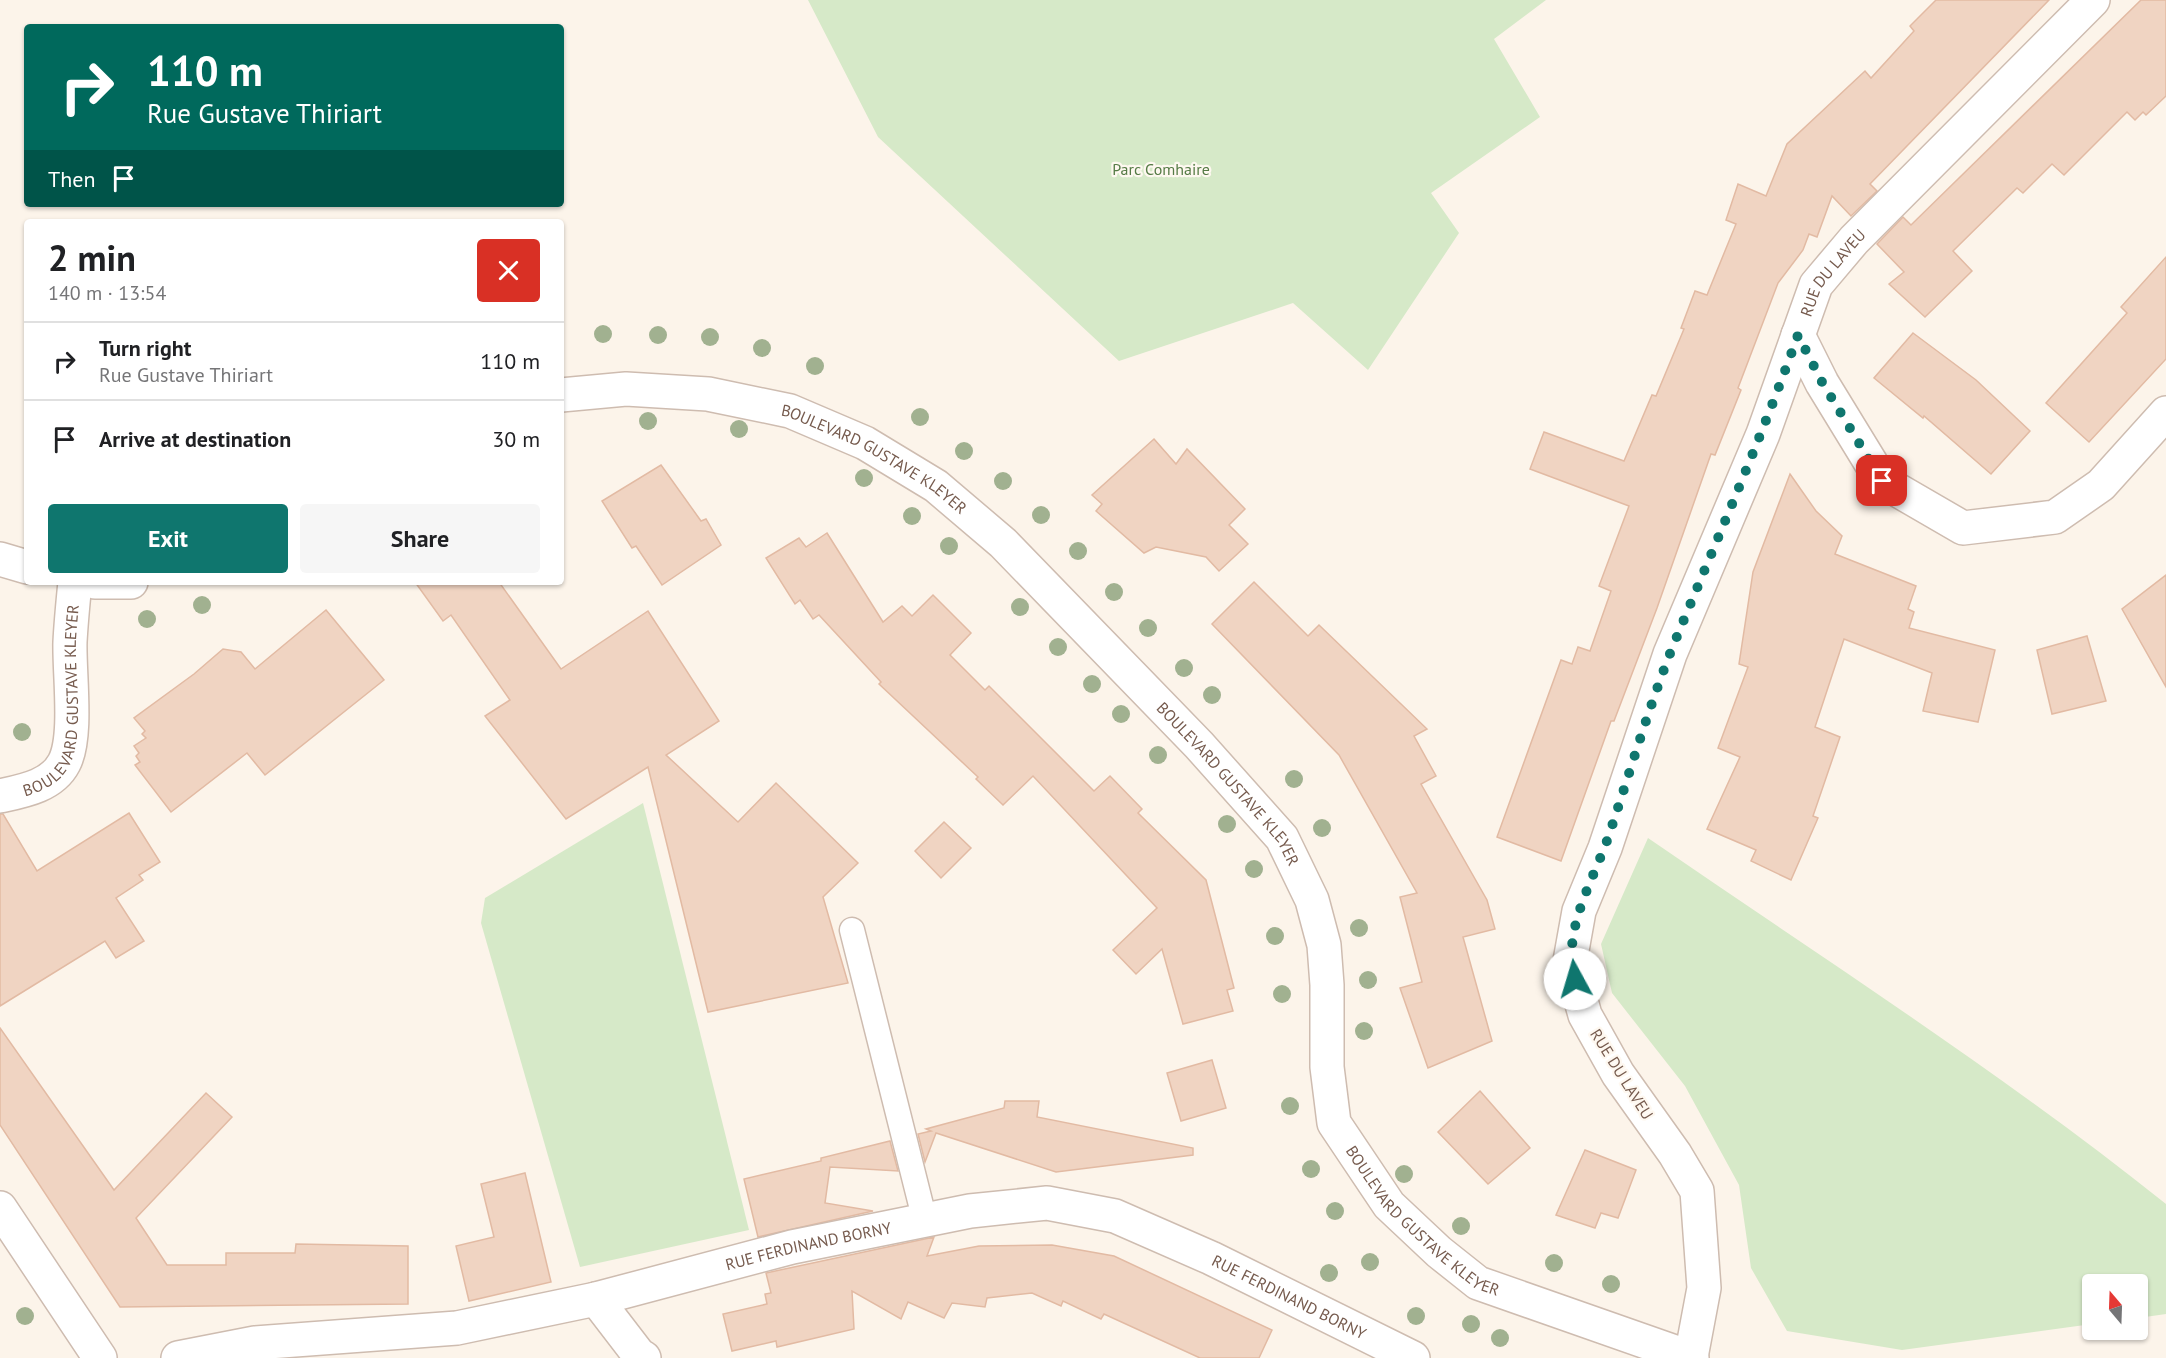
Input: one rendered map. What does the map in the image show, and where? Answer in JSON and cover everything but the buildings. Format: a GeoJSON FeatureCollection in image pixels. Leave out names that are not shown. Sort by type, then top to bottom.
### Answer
{"type":"FeatureCollection","features":[{"type":"Feature","properties":{"kind":"street","name":"RUE DU LAVEU"},"geometry":{"type":"LineString","coordinates":[[1692,1358],[1704,1288],[1696,1191],[1675,1154],[1618,1074],[1585,1015],[1570,961],[1579,911],[1605,848],[1670,654],[1763,434],[1816,285],[1854,240],[2093,0]]}},
{"type":"Feature","properties":{"kind":"street"},"geometry":{"type":"LineString","coordinates":[[1798,335],[1822,382],[1882,481],[1963,528],[2055,517],[2101,485],[2166,413]]}},
{"type":"Feature","properties":{"kind":"street","name":"BOULEVARD GUSTAVE KLEYER"},"geometry":{"type":"LineString","coordinates":[[564,395],[626,389],[708,394],[790,411],[865,443],[936,486],[987,528],[1199,745],[1282,838],[1312,900],[1324,945],[1328,985],[1327,1067],[1334,1123],[1389,1206],[1438,1252],[1478,1283],[1692,1358]]}},
{"type":"Feature","properties":{"kind":"street"},"geometry":{"type":"LineString","coordinates":[[0,559],[24,566]]}},
{"type":"Feature","properties":{"kind":"street","name":"BOULEVARD GUSTAVE KLEYER"},"geometry":{"type":"LineString","coordinates":[[0,796],[26,791],[50,779],[64,763],[70,740],[70,642],[75,585]]}},
{"type":"Feature","properties":{"kind":"street","name":"RUE FERDINAND BORNY"},"geometry":{"type":"LineString","coordinates":[[178,1358],[255,1343],[457,1329],[596,1299],[792,1247],[970,1211],[1047,1203],[1115,1216],[1211,1258],[1413,1358]]}},
{"type":"Feature","properties":{"kind":"street"},"geometry":{"type":"LineString","coordinates":[[0,1208],[100,1358]]}},
{"type":"Feature","properties":{"kind":"street"},"geometry":{"type":"LineString","coordinates":[[596,1299],[639,1355],[644,1358]]}},
{"type":"Feature","properties":{"kind":"lane"},"geometry":{"type":"LineString","coordinates":[[852,930],[925,1221]]}},
{"type":"Feature","properties":{"kind":"green space","name":"Parc Comhaire"},"geometry":{"type":"Polygon","coordinates":[[[808,0],[1546,0],[1494,39],[1540,117],[1431,193],[1459,233],[1368,370],[1293,303],[1119,361],[878,137],[808,0]]]}},
{"type":"Feature","properties":{"kind":"green space"},"geometry":{"type":"Polygon","coordinates":[[[643,803],[749,1230],[580,1267],[481,923],[485,898],[643,803]]]}},
{"type":"Feature","properties":{"kind":"green space"},"geometry":{"type":"Polygon","coordinates":[[[1648,838],[1910,1016],[2104,1155],[2166,1204],[2166,1314],[2148,1317],[2148,1274],[2082,1274],[2082,1325],[1902,1350],[1787,1331],[1751,1268],[1739,1185],[1685,1086],[1612,993],[1601,944],[1648,838]]]}},
{"type":"Feature","properties":{"kind":"route"},"geometry":{"type":"LineString","coordinates":[[1575,979],[1570,961],[1579,911],[1605,848],[1670,654],[1763,434],[1798,335],[1822,382],[1882,481]]}}]}
